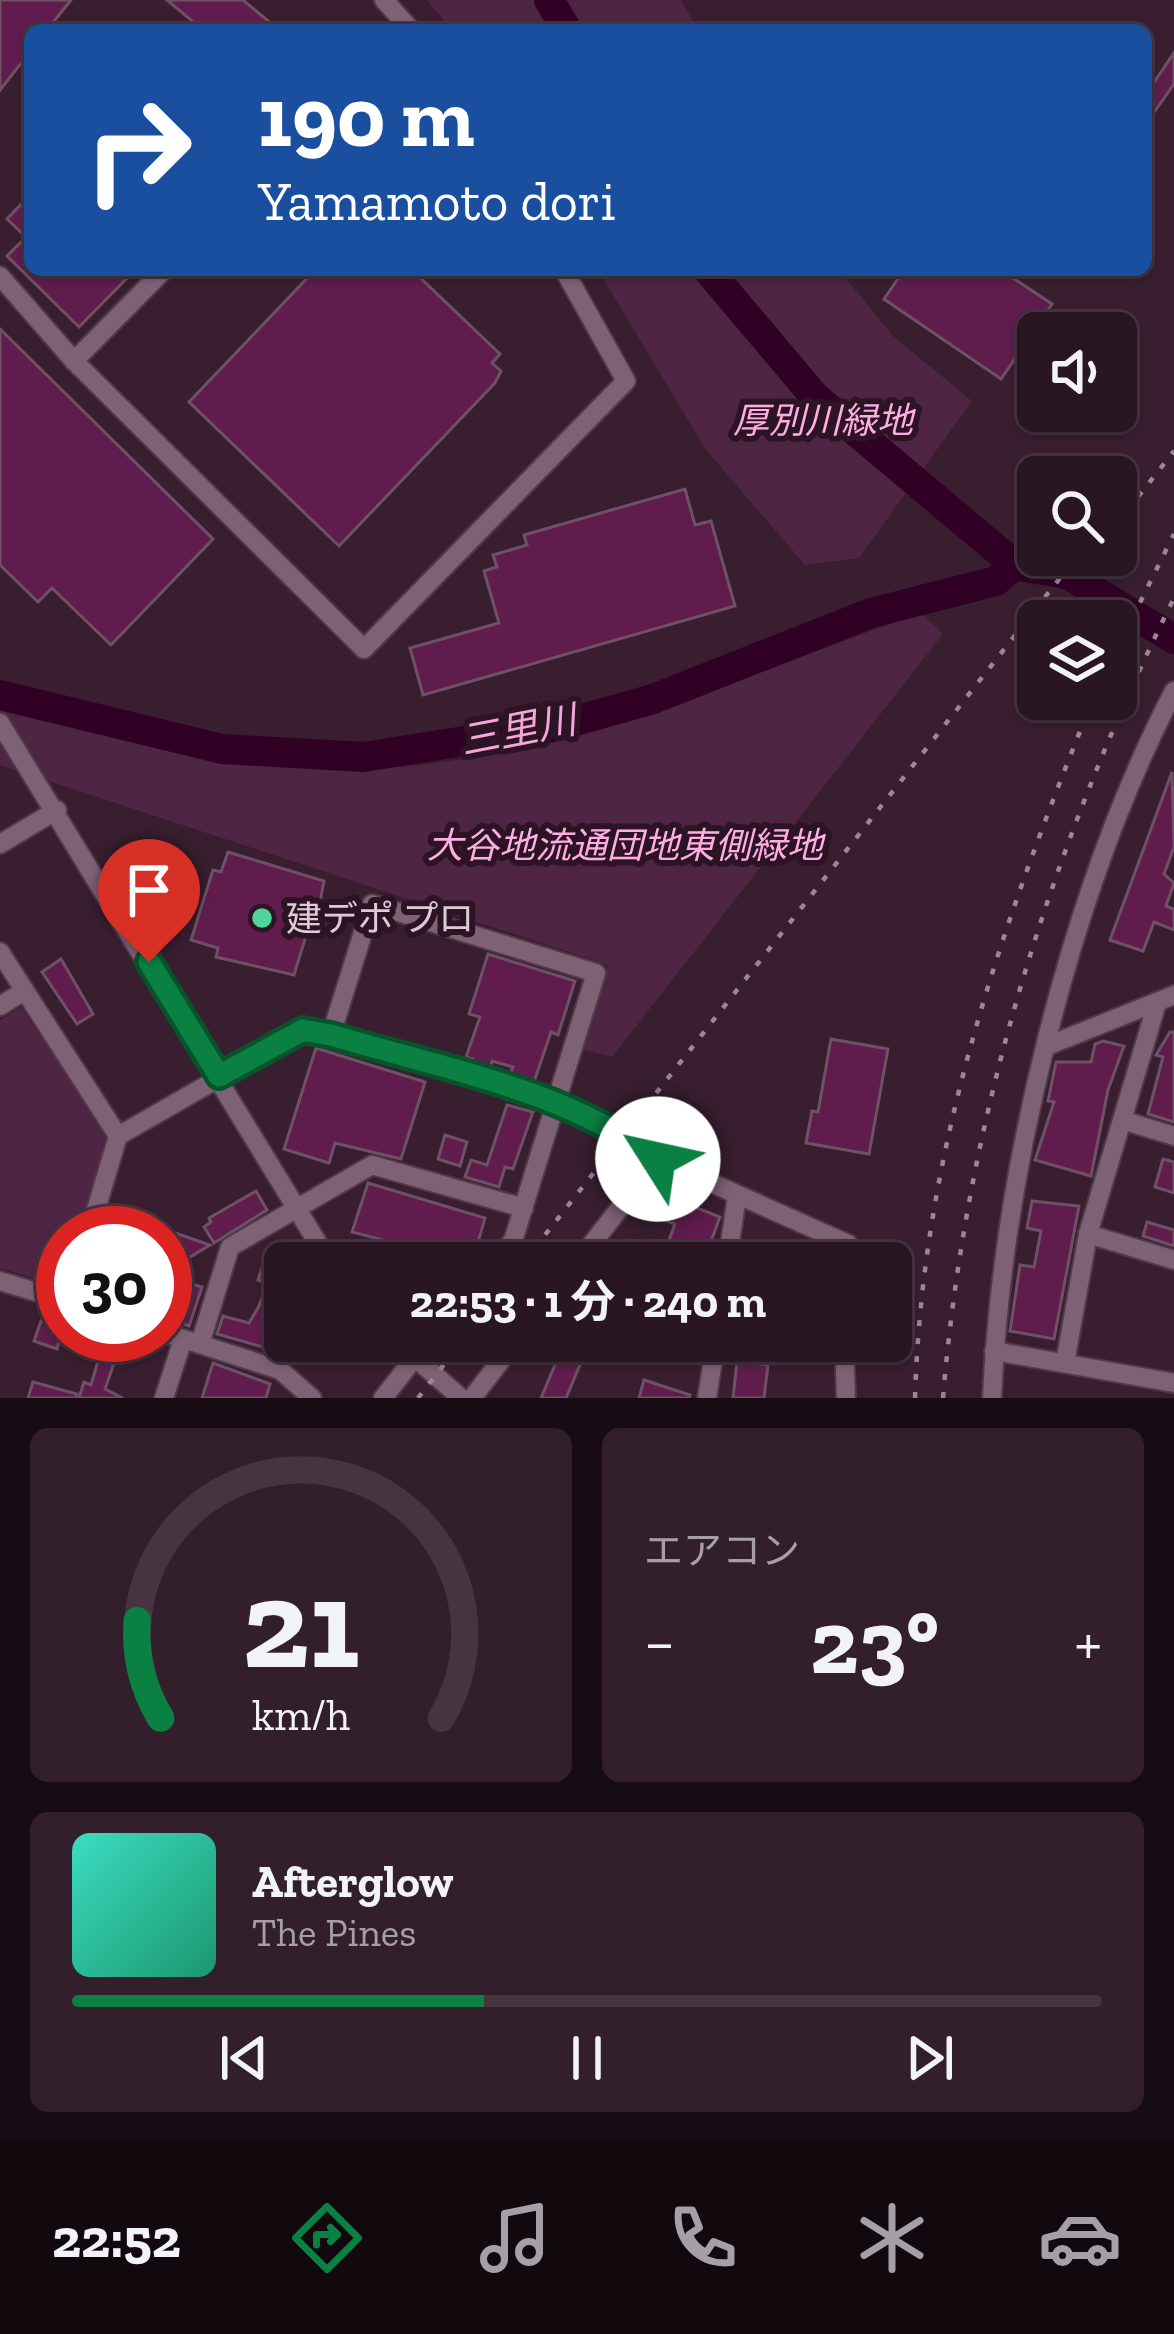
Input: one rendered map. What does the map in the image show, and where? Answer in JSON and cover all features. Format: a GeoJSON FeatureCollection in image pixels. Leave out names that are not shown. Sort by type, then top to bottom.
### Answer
{"type":"FeatureCollection","features":[{"type":"Feature","properties":{"kind":"street"},"geometry":{"type":"LineString","coordinates":[[384,0],[403,24]]}},
{"type":"Feature","properties":{"kind":"street"},"geometry":{"type":"LineString","coordinates":[[0,276],[74,361],[364,649],[626,380],[567,276]]}},
{"type":"Feature","properties":{"kind":"street"},"geometry":{"type":"LineString","coordinates":[[74,361],[158,276]]}},
{"type":"Feature","properties":{"kind":"street"},"geometry":{"type":"LineString","coordinates":[[992,1398],[1015,1192],[1047,1046],[1074,945],[1174,691]]}},
{"type":"Feature","properties":{"kind":"street"},"geometry":{"type":"LineString","coordinates":[[2,726],[317,1242]]}},
{"type":"Feature","properties":{"kind":"street"},"geometry":{"type":"LineString","coordinates":[[0,844],[57,810]]}},
{"type":"Feature","properties":{"kind":"street"},"geometry":{"type":"LineString","coordinates":[[331,1035],[372,904],[596,973],[512,1242]]}},
{"type":"Feature","properties":{"kind":"street"},"geometry":{"type":"LineString","coordinates":[[0,952],[118,1136]]}},
{"type":"Feature","properties":{"kind":"street"},"geometry":{"type":"LineString","coordinates":[[0,1006],[24,991]]}},
{"type":"Feature","properties":{"kind":"street"},"geometry":{"type":"LineString","coordinates":[[1047,1046],[1165,999]]}},
{"type":"Feature","properties":{"kind":"street"},"geometry":{"type":"LineString","coordinates":[[1065,1363],[1088,1234],[1165,999]]}},
{"type":"Feature","properties":{"kind":"street"},"geometry":{"type":"LineString","coordinates":[[97,1206],[118,1136],[303,1030],[555,1102],[612,1125],[658,1159],[843,1242]]}},
{"type":"Feature","properties":{"kind":"street"},"geometry":{"type":"LineString","coordinates":[[1122,1120],[1174,1136]]}},
{"type":"Feature","properties":{"kind":"street"},"geometry":{"type":"LineString","coordinates":[[593,1242],[658,1159]]}},
{"type":"Feature","properties":{"kind":"street"},"geometry":{"type":"LineString","coordinates":[[192,1321],[230,1247],[372,1166],[524,1208]]}},
{"type":"Feature","properties":{"kind":"street"},"geometry":{"type":"LineString","coordinates":[[730,1242],[737,1196]]}},
{"type":"Feature","properties":{"kind":"street"},"geometry":{"type":"LineString","coordinates":[[1088,1234],[1174,1260]]}},
{"type":"Feature","properties":{"kind":"street"},"geometry":{"type":"LineString","coordinates":[[0,1281],[36,1292]]}},
{"type":"Feature","properties":{"kind":"street"},"geometry":{"type":"LineString","coordinates":[[192,1342],[280,1370],[312,1398]]}},
{"type":"Feature","properties":{"kind":"street"},"geometry":{"type":"LineString","coordinates":[[994,1351],[1174,1383]]}},
{"type":"Feature","properties":{"kind":"street"},"geometry":{"type":"LineString","coordinates":[[164,1398],[176,1362]]}},
{"type":"Feature","properties":{"kind":"street"},"geometry":{"type":"LineString","coordinates":[[383,1398],[411,1362]]}},
{"type":"Feature","properties":{"kind":"street"},"geometry":{"type":"LineString","coordinates":[[416,1362],[461,1398]]}},
{"type":"Feature","properties":{"kind":"street"},"geometry":{"type":"LineString","coordinates":[[472,1398],[500,1362]]}},
{"type":"Feature","properties":{"kind":"street"},"geometry":{"type":"LineString","coordinates":[[707,1398],[713,1362]]}},
{"type":"Feature","properties":{"kind":"street"},"geometry":{"type":"LineString","coordinates":[[845,1362],[846,1398]]}},
{"type":"Feature","properties":{"kind":"green space"},"geometry":{"type":"Polygon","coordinates":[[[427,0],[681,0],[695,24],[447,24],[427,0]]]}},
{"type":"Feature","properties":{"kind":"green space","name":"厚別川緑地"},"geometry":{"type":"Polygon","coordinates":[[[602,276],[844,276],[893,336],[972,401],[859,558],[805,565],[706,450],[602,276]]]}},
{"type":"Feature","properties":{"kind":"green space","name":"大谷地流通団地東側緑地"},"geometry":{"type":"Polygon","coordinates":[[[921,613],[943,634],[612,1057],[581,1049],[608,965],[0,765],[0,701],[178,747],[268,763],[359,769],[431,764],[503,752],[645,713],[921,613]]]}},
{"type":"Feature","properties":{"kind":"green space"},"geometry":{"type":"Polygon","coordinates":[[[21,1007],[109,1137],[90,1206],[36,1206],[36,1279],[0,1268],[0,1020],[21,1007]]]}},
{"type":"Feature","properties":{"kind":"building"},"geometry":{"type":"Polygon","coordinates":[[[0,0],[71,0],[52,24],[24,24],[24,60],[0,90],[0,0]]]}},
{"type":"Feature","properties":{"kind":"building"},"geometry":{"type":"Polygon","coordinates":[[[167,0],[243,0],[272,24],[196,24],[167,0]]]}},
{"type":"Feature","properties":{"kind":"building"},"geometry":{"type":"Polygon","coordinates":[[[1174,53],[1174,84],[1155,111],[1152,85],[1174,53]]]}},
{"type":"Feature","properties":{"kind":"building"},"geometry":{"type":"Polygon","coordinates":[[[24,201],[24,235],[7,219],[24,201]]]}},
{"type":"Feature","properties":{"kind":"building"},"geometry":{"type":"Polygon","coordinates":[[[24,239],[24,273],[7,256],[24,239]]]}},
{"type":"Feature","properties":{"kind":"building"},"geometry":{"type":"Polygon","coordinates":[[[27,276],[129,276],[79,327],[27,276]]]}},
{"type":"Feature","properties":{"kind":"building"},"geometry":{"type":"Polygon","coordinates":[[[309,276],[418,276],[500,354],[492,363],[501,371],[495,383],[339,546],[189,402],[309,276]]]}},
{"type":"Feature","properties":{"kind":"building"},"geometry":{"type":"Polygon","coordinates":[[[900,276],[1010,276],[1052,304],[1047,312],[1017,312],[1017,355],[1001,379],[884,299],[900,276]]]}},
{"type":"Feature","properties":{"kind":"building"},"geometry":{"type":"Polygon","coordinates":[[[0,329],[213,539],[111,645],[52,588],[38,602],[0,565],[0,329]]]}},
{"type":"Feature","properties":{"kind":"building"},"geometry":{"type":"Polygon","coordinates":[[[685,489],[695,525],[711,521],[735,606],[423,695],[410,648],[499,623],[484,571],[497,567],[493,555],[527,545],[524,535],[685,489]]]}},
{"type":"Feature","properties":{"kind":"building"},"geometry":{"type":"Polygon","coordinates":[[[1172,772],[1174,847],[1164,874],[1174,883],[1166,906],[1174,909],[1174,930],[1154,922],[1143,951],[1110,940],[1172,772]]]}},
{"type":"Feature","properties":{"kind":"building","name":"建デポ プロ"},"geometry":{"type":"Polygon","coordinates":[[[228,852],[324,881],[319,907],[329,910],[323,930],[309,926],[294,975],[216,957],[218,948],[191,940],[213,870],[221,872],[228,852]]]}},
{"type":"Feature","properties":{"kind":"building"},"geometry":{"type":"Polygon","coordinates":[[[488,954],[575,981],[558,1035],[551,1032],[534,1082],[510,1075],[513,1067],[492,1061],[490,1069],[471,1064],[473,1059],[466,1057],[480,1017],[469,1014],[488,954]]]}},
{"type":"Feature","properties":{"kind":"building"},"geometry":{"type":"Polygon","coordinates":[[[61,959],[93,1014],[77,1024],[42,972],[61,959]]]}},
{"type":"Feature","properties":{"kind":"building"},"geometry":{"type":"Polygon","coordinates":[[[1174,1032],[1174,1122],[1148,1114],[1163,1057],[1156,1055],[1174,1032]]]}},
{"type":"Feature","properties":{"kind":"building"},"geometry":{"type":"Polygon","coordinates":[[[831,1039],[888,1049],[869,1154],[806,1143],[812,1111],[818,1112],[831,1039]]]}},
{"type":"Feature","properties":{"kind":"building"},"geometry":{"type":"Polygon","coordinates":[[[1095,1044],[1124,1046],[1108,1090],[1091,1176],[1035,1160],[1054,1102],[1048,1101],[1056,1062],[1091,1062],[1095,1044]]]}},
{"type":"Feature","properties":{"kind":"building"},"geometry":{"type":"Polygon","coordinates":[[[316,1048],[425,1082],[401,1159],[335,1143],[329,1163],[284,1149],[316,1048]]]}},
{"type":"Feature","properties":{"kind":"building"},"geometry":{"type":"Polygon","coordinates":[[[507,1105],[533,1112],[513,1169],[505,1167],[499,1187],[465,1177],[471,1160],[487,1165],[507,1105]]]}},
{"type":"Feature","properties":{"kind":"building"},"geometry":{"type":"Polygon","coordinates":[[[445,1135],[467,1142],[460,1166],[438,1159],[445,1135]]]}},
{"type":"Feature","properties":{"kind":"building"},"geometry":{"type":"Polygon","coordinates":[[[1163,1159],[1174,1162],[1174,1193],[1155,1187],[1163,1159]]]}},
{"type":"Feature","properties":{"kind":"building"},"geometry":{"type":"Polygon","coordinates":[[[660,1179],[697,1193],[692,1206],[720,1217],[711,1242],[668,1242],[675,1224],[643,1212],[660,1179]]]}},
{"type":"Feature","properties":{"kind":"building"},"geometry":{"type":"Polygon","coordinates":[[[368,1183],[485,1218],[478,1242],[391,1242],[352,1232],[368,1183]]]}},
{"type":"Feature","properties":{"kind":"building"},"geometry":{"type":"Polygon","coordinates":[[[256,1191],[267,1210],[214,1243],[204,1227],[211,1222],[209,1218],[256,1191]]]}},
{"type":"Feature","properties":{"kind":"building"},"geometry":{"type":"Polygon","coordinates":[[[1032,1201],[1079,1206],[1054,1339],[1010,1331],[1020,1265],[1034,1267],[1041,1231],[1027,1228],[1032,1201]]]}},
{"type":"Feature","properties":{"kind":"building"},"geometry":{"type":"Polygon","coordinates":[[[1147,1222],[1174,1230],[1174,1246],[1143,1236],[1147,1222]]]}},
{"type":"Feature","properties":{"kind":"building"},"geometry":{"type":"Polygon","coordinates":[[[192,1239],[210,1245],[192,1256],[192,1239]]]}},
{"type":"Feature","properties":{"kind":"building"},"geometry":{"type":"Polygon","coordinates":[[[192,1284],[202,1287],[192,1317],[192,1284]]]}},
{"type":"Feature","properties":{"kind":"building"},"geometry":{"type":"Polygon","coordinates":[[[264,1292],[264,1347],[217,1334],[223,1316],[249,1323],[264,1292]]]}},
{"type":"Feature","properties":{"kind":"building"},"geometry":{"type":"Polygon","coordinates":[[[98,1362],[114,1362],[105,1389],[123,1398],[79,1398],[84,1382],[91,1385],[98,1362]]]}},
{"type":"Feature","properties":{"kind":"building"},"geometry":{"type":"Polygon","coordinates":[[[556,1362],[581,1362],[566,1398],[541,1398],[556,1362]]]}},
{"type":"Feature","properties":{"kind":"building"},"geometry":{"type":"Polygon","coordinates":[[[737,1362],[768,1365],[764,1398],[733,1398],[737,1362]]]}},
{"type":"Feature","properties":{"kind":"building"},"geometry":{"type":"Polygon","coordinates":[[[213,1363],[270,1384],[266,1398],[202,1398],[213,1363]]]}},
{"type":"Feature","properties":{"kind":"building"},"geometry":{"type":"Polygon","coordinates":[[[644,1380],[690,1395],[689,1398],[639,1398],[644,1380]]]}},
{"type":"Feature","properties":{"kind":"building"},"geometry":{"type":"Polygon","coordinates":[[[33,1382],[77,1394],[76,1398],[28,1398],[33,1382]]]}},
{"type":"Feature","properties":{"kind":"waterway"},"geometry":{"type":"LineString","coordinates":[[549,0],[563,24]]}},
{"type":"Feature","properties":{"kind":"waterway"},"geometry":{"type":"LineString","coordinates":[[713,276],[815,397],[1015,565],[1067,574],[1174,639]]}},
{"type":"Feature","properties":{"kind":"waterway","name":"三里川"},"geometry":{"type":"LineString","coordinates":[[0,695],[222,749],[363,757],[554,727],[653,699],[871,613],[996,581],[1015,565]]}},
{"type":"Feature","properties":{"kind":"railway"},"geometry":{"type":"LineString","coordinates":[[1137,498],[1174,451]]}},
{"type":"Feature","properties":{"kind":"railway"},"geometry":{"type":"LineString","coordinates":[[1137,609],[1174,534]]}},
{"type":"Feature","properties":{"kind":"railway"},"geometry":{"type":"LineString","coordinates":[[539,1242],[1062,576]]}},
{"type":"Feature","properties":{"kind":"railway"},"geometry":{"type":"LineString","coordinates":[[943,1398],[971,1190],[1021,987],[1089,789],[1174,598]]}},
{"type":"Feature","properties":{"kind":"railway"},"geometry":{"type":"LineString","coordinates":[[915,1398],[921,1306],[950,1128],[998,955],[1085,720]]}},
{"type":"Feature","properties":{"kind":"railway"},"geometry":{"type":"LineString","coordinates":[[418,1398],[446,1362]]}},
{"type":"Feature","properties":{"kind":"place","name":"建デポ プロ"},"geometry":{"type":"Point","coordinates":[262,918]}},
{"type":"Feature","properties":{"kind":"route"},"geometry":{"type":"LineString","coordinates":[[149,962],[219,1076],[303,1030],[331,1035],[555,1102],[612,1125],[658,1159]]}}]}
